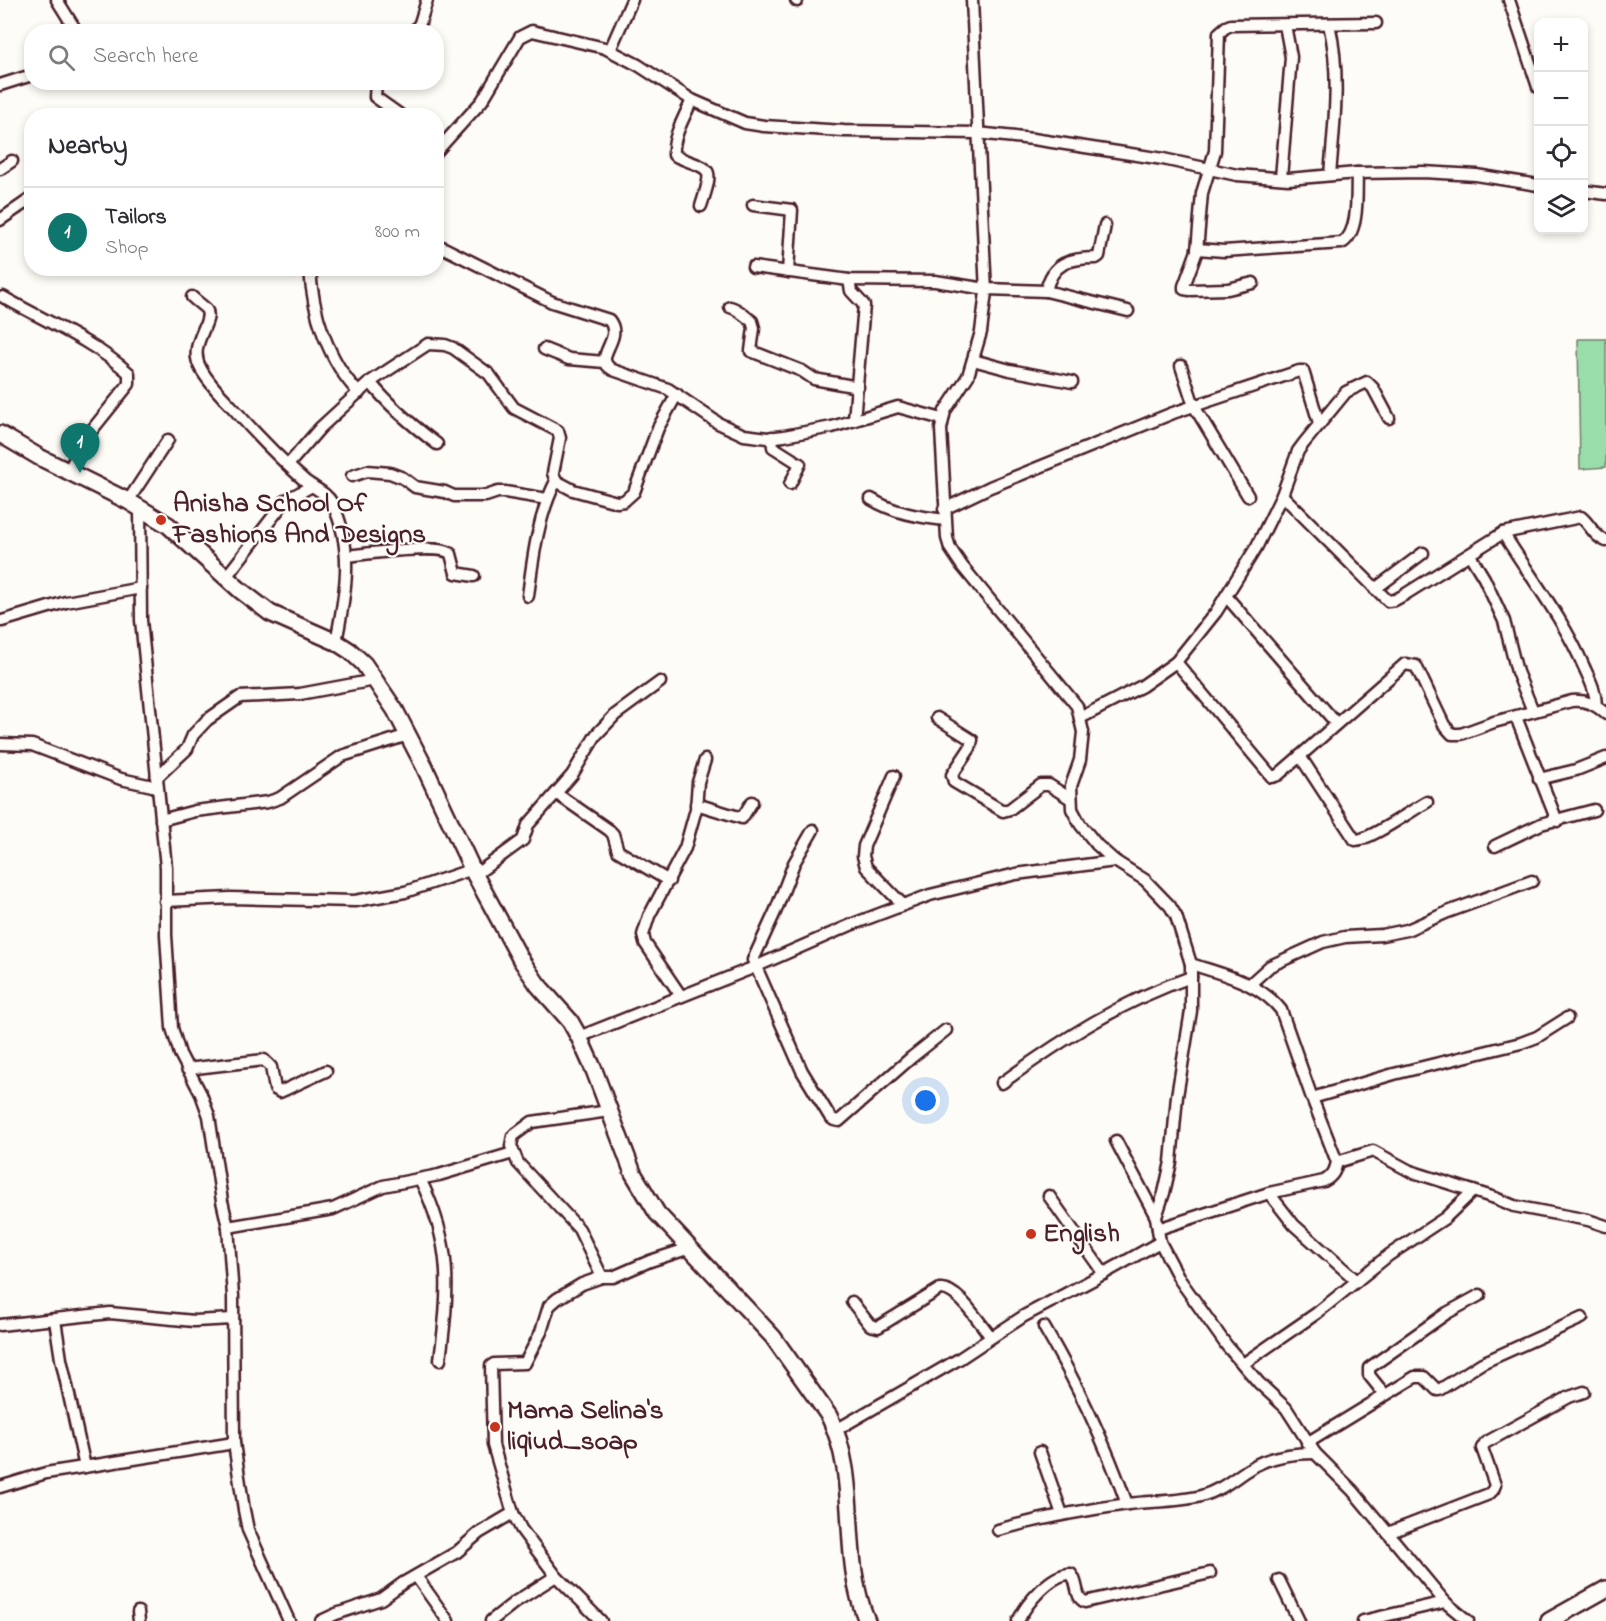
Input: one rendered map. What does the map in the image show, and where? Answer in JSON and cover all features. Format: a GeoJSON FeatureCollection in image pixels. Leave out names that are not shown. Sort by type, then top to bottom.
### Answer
{"type":"FeatureCollection","features":[{"type":"Feature","properties":{"kind":"street"},"geometry":{"type":"LineString","coordinates":[[57,0],[72,24]]}},
{"type":"Feature","properties":{"kind":"street"},"geometry":{"type":"LineString","coordinates":[[419,24],[428,0]]}},
{"type":"Feature","properties":{"kind":"street"},"geometry":{"type":"LineString","coordinates":[[610,50],[632,0]]}},
{"type":"Feature","properties":{"kind":"street"},"geometry":{"type":"LineString","coordinates":[[972,0],[986,289],[981,332],[968,376],[942,419],[945,515],[950,548],[956,557],[1077,706],[1083,732],[1071,786],[1071,799],[1072,809],[1080,824],[1115,861],[1144,880],[1170,906],[1176,916],[1191,964],[1191,1011],[1177,1096],[1171,1162],[1156,1217]]}},
{"type":"Feature","properties":{"kind":"street"},"geometry":{"type":"LineString","coordinates":[[1509,0],[1534,72]]}},
{"type":"Feature","properties":{"kind":"street"},"geometry":{"type":"LineString","coordinates":[[1253,283],[1228,289],[1184,289],[1197,249],[1202,193],[1215,151],[1219,33],[1231,25],[1376,23]]}},
{"type":"Feature","properties":{"kind":"street"},"geometry":{"type":"LineString","coordinates":[[1329,24],[1333,40],[1336,92],[1330,175]]}},
{"type":"Feature","properties":{"kind":"street"},"geometry":{"type":"LineString","coordinates":[[1281,178],[1291,57],[1286,25]]}},
{"type":"Feature","properties":{"kind":"street"},"geometry":{"type":"LineString","coordinates":[[444,143],[482,101],[520,38],[532,31],[610,50],[692,100],[745,123],[764,126],[824,130],[977,133],[1033,139],[1162,159],[1237,175],[1281,178],[1423,172],[1476,175],[1534,184]]}},
{"type":"Feature","properties":{"kind":"street"},"geometry":{"type":"LineString","coordinates":[[0,76],[0,84],[24,77]]}},
{"type":"Feature","properties":{"kind":"street"},"geometry":{"type":"LineString","coordinates":[[375,90],[375,97],[391,108]]}},
{"type":"Feature","properties":{"kind":"street"},"geometry":{"type":"LineString","coordinates":[[692,100],[677,136],[674,155],[702,165],[707,170],[709,183],[701,206]]}},
{"type":"Feature","properties":{"kind":"street"},"geometry":{"type":"LineString","coordinates":[[0,169],[12,161]]}},
{"type":"Feature","properties":{"kind":"street"},"geometry":{"type":"LineString","coordinates":[[1197,249],[1224,251],[1342,243],[1350,235],[1353,226],[1357,173]]}},
{"type":"Feature","properties":{"kind":"street"},"geometry":{"type":"LineString","coordinates":[[1588,192],[1606,194]]}},
{"type":"Feature","properties":{"kind":"street"},"geometry":{"type":"LineString","coordinates":[[0,220],[24,204]]}},
{"type":"Feature","properties":{"kind":"street"},"geometry":{"type":"LineString","coordinates":[[753,205],[792,210],[789,272]]}},
{"type":"Feature","properties":{"kind":"street"},"geometry":{"type":"LineString","coordinates":[[1046,291],[1052,275],[1063,263],[1078,258],[1099,256],[1105,225]]}},
{"type":"Feature","properties":{"kind":"street"},"geometry":{"type":"LineString","coordinates":[[444,248],[552,302],[609,320],[615,332],[604,358],[605,363]]}},
{"type":"Feature","properties":{"kind":"street"},"geometry":{"type":"LineString","coordinates":[[753,267],[849,280],[935,281],[986,289],[1046,291],[1128,311]]}},
{"type":"Feature","properties":{"kind":"street"},"geometry":{"type":"LineString","coordinates":[[310,276],[315,310],[325,336],[345,378],[359,393]]}},
{"type":"Feature","properties":{"kind":"street"},"geometry":{"type":"LineString","coordinates":[[849,280],[851,291],[864,305],[854,420]]}},
{"type":"Feature","properties":{"kind":"street"},"geometry":{"type":"LineString","coordinates":[[3,297],[111,357],[129,374],[129,384],[84,440],[68,472]]}},
{"type":"Feature","properties":{"kind":"street"},"geometry":{"type":"LineString","coordinates":[[192,297],[207,310],[208,314],[196,345],[201,371],[252,429],[288,465],[326,495],[332,503],[347,556],[347,579],[336,642]]}},
{"type":"Feature","properties":{"kind":"street"},"geometry":{"type":"LineString","coordinates":[[730,307],[737,309],[742,316],[752,321],[754,328],[751,351],[802,371],[814,379],[858,387]]}},
{"type":"Feature","properties":{"kind":"street"},"geometry":{"type":"LineString","coordinates":[[288,465],[320,428],[370,382],[428,344],[453,348],[489,374],[514,408],[558,430],[560,438],[554,473],[556,481],[547,499],[533,556],[528,596]]}},
{"type":"Feature","properties":{"kind":"street"},"geometry":{"type":"LineString","coordinates":[[544,349],[569,358],[605,363],[613,370],[668,388],[718,423],[744,435],[772,437],[832,427],[898,407],[942,419]]}},
{"type":"Feature","properties":{"kind":"street"},"geometry":{"type":"LineString","coordinates":[[973,360],[1072,382]]}},
{"type":"Feature","properties":{"kind":"street"},"geometry":{"type":"LineString","coordinates":[[1181,366],[1194,405],[1248,496]]}},
{"type":"Feature","properties":{"kind":"street"},"geometry":{"type":"LineString","coordinates":[[871,499],[900,512],[945,515],[990,487],[1194,405],[1301,370],[1319,423]]}},
{"type":"Feature","properties":{"kind":"street"},"geometry":{"type":"LineString","coordinates":[[370,382],[394,408],[437,444]]}},
{"type":"Feature","properties":{"kind":"street"},"geometry":{"type":"LineString","coordinates":[[1080,718],[1142,686],[1176,662],[1226,596],[1257,546],[1282,495],[1298,451],[1346,392],[1367,382],[1373,388],[1389,418]]}},
{"type":"Feature","properties":{"kind":"street"},"geometry":{"type":"LineString","coordinates":[[556,481],[573,490],[617,502],[630,498],[658,428],[677,394]]}},
{"type":"Feature","properties":{"kind":"street"},"geometry":{"type":"LineString","coordinates":[[0,434],[68,472],[134,504],[168,525],[270,613],[336,642],[363,664],[375,680],[395,710],[474,872],[521,960],[538,985],[570,1021],[579,1037],[633,1173],[657,1213],[773,1337],[822,1406],[836,1430],[846,1474],[854,1575],[867,1621]]}},
{"type":"Feature","properties":{"kind":"street"},"geometry":{"type":"LineString","coordinates":[[772,437],[773,447],[800,464],[790,484]]}},
{"type":"Feature","properties":{"kind":"street"},"geometry":{"type":"LineString","coordinates":[[168,440],[134,504],[141,588],[141,620],[166,867],[165,902],[172,1028],[187,1069],[201,1094],[209,1116],[228,1227],[233,1319],[234,1443],[248,1530],[288,1621]]}},
{"type":"Feature","properties":{"kind":"street"},"geometry":{"type":"LineString","coordinates":[[352,476],[367,471],[390,473],[403,478],[415,487],[445,492],[454,496],[486,496],[505,492],[547,499]]}},
{"type":"Feature","properties":{"kind":"street"},"geometry":{"type":"LineString","coordinates":[[226,577],[286,500],[312,486]]}},
{"type":"Feature","properties":{"kind":"street"},"geometry":{"type":"LineString","coordinates":[[1282,495],[1388,601],[1395,600],[1503,533],[1581,517],[1601,539],[1606,541]]}},
{"type":"Feature","properties":{"kind":"street"},"geometry":{"type":"LineString","coordinates":[[1503,533],[1572,638],[1594,688],[1596,706]]}},
{"type":"Feature","properties":{"kind":"street"},"geometry":{"type":"LineString","coordinates":[[347,556],[417,549],[444,549],[451,554],[456,573],[474,576]]}},
{"type":"Feature","properties":{"kind":"street"},"geometry":{"type":"LineString","coordinates":[[1375,589],[1423,553]]}},
{"type":"Feature","properties":{"kind":"street"},"geometry":{"type":"LineString","coordinates":[[1470,555],[1484,578],[1504,621],[1517,672],[1533,711]]}},
{"type":"Feature","properties":{"kind":"street"},"geometry":{"type":"LineString","coordinates":[[2,621],[66,602],[141,588]]}},
{"type":"Feature","properties":{"kind":"street"},"geometry":{"type":"LineString","coordinates":[[1226,596],[1336,723]]}},
{"type":"Feature","properties":{"kind":"street"},"geometry":{"type":"LineString","coordinates":[[1176,662],[1272,777],[1278,775],[1336,723],[1409,663],[1416,666],[1449,732],[1461,734],[1572,701],[1585,701],[1606,714]]}},
{"type":"Feature","properties":{"kind":"street"},"geometry":{"type":"LineString","coordinates":[[156,782],[187,749],[193,735],[207,720],[240,697],[300,694],[375,680]]}},
{"type":"Feature","properties":{"kind":"street"},"geometry":{"type":"LineString","coordinates":[[165,902],[230,898],[355,902],[405,892],[474,872],[523,840],[528,825],[572,775],[596,735],[615,716],[660,681]]}},
{"type":"Feature","properties":{"kind":"street"},"geometry":{"type":"LineString","coordinates":[[1516,717],[1557,821]]}},
{"type":"Feature","properties":{"kind":"street"},"geometry":{"type":"LineString","coordinates":[[937,718],[972,740],[970,748],[952,775],[958,786],[1003,811],[1010,809],[1041,785],[1049,785],[1071,799]]}},
{"type":"Feature","properties":{"kind":"street"},"geometry":{"type":"LineString","coordinates":[[161,820],[195,811],[268,802],[280,798],[342,756],[408,735]]}},
{"type":"Feature","properties":{"kind":"street"},"geometry":{"type":"LineString","coordinates":[[0,744],[32,746],[121,779],[156,782]]}},
{"type":"Feature","properties":{"kind":"street"},"geometry":{"type":"LineString","coordinates":[[1300,756],[1355,840],[1381,830],[1427,802]]}},
{"type":"Feature","properties":{"kind":"street"},"geometry":{"type":"LineString","coordinates":[[1539,779],[1576,770],[1606,758]]}},
{"type":"Feature","properties":{"kind":"street"},"geometry":{"type":"LineString","coordinates":[[681,996],[643,938],[649,916],[685,848],[692,826],[698,782],[705,760]]}},
{"type":"Feature","properties":{"kind":"street"},"geometry":{"type":"LineString","coordinates":[[894,776],[864,846],[863,856],[866,867],[903,905]]}},
{"type":"Feature","properties":{"kind":"street"},"geometry":{"type":"LineString","coordinates":[[556,794],[609,830],[613,834],[618,851],[669,881]]}},
{"type":"Feature","properties":{"kind":"street"},"geometry":{"type":"LineString","coordinates":[[696,804],[742,818],[752,802]]}},
{"type":"Feature","properties":{"kind":"street"},"geometry":{"type":"LineString","coordinates":[[1495,846],[1541,824],[1594,810]]}},
{"type":"Feature","properties":{"kind":"street"},"geometry":{"type":"LineString","coordinates":[[813,830],[794,863],[776,910],[753,957],[755,967],[802,1071],[834,1120],[839,1121],[946,1030]]}},
{"type":"Feature","properties":{"kind":"street"},"geometry":{"type":"LineString","coordinates":[[579,1037],[755,967],[853,924],[930,895],[1016,874],[1115,861]]}},
{"type":"Feature","properties":{"kind":"street"},"geometry":{"type":"LineString","coordinates":[[1250,984],[1270,966],[1323,942],[1345,937],[1382,935],[1407,930],[1532,881]]}},
{"type":"Feature","properties":{"kind":"street"},"geometry":{"type":"LineString","coordinates":[[1158,1229],[1269,1193],[1324,1181],[1336,1170],[1337,1162],[1281,1010],[1275,1002],[1250,984],[1191,964]]}},
{"type":"Feature","properties":{"kind":"street"},"geometry":{"type":"LineString","coordinates":[[1002,1083],[1054,1046],[1088,1026],[1154,990],[1191,977]]}},
{"type":"Feature","properties":{"kind":"street"},"geometry":{"type":"LineString","coordinates":[[1312,1098],[1394,1074],[1521,1043],[1537,1037],[1568,1018]]}},
{"type":"Feature","properties":{"kind":"street"},"geometry":{"type":"LineString","coordinates":[[187,1069],[264,1060],[271,1067],[275,1089],[280,1092],[326,1071]]}},
{"type":"Feature","properties":{"kind":"street"},"geometry":{"type":"LineString","coordinates":[[602,1277],[579,1229],[531,1179],[518,1163],[511,1146],[513,1136],[532,1122],[609,1111]]}},
{"type":"Feature","properties":{"kind":"street"},"geometry":{"type":"LineString","coordinates":[[1116,1141],[1156,1217],[1160,1242],[1180,1281],[1227,1346],[1286,1408],[1315,1453],[1353,1491],[1445,1602],[1468,1621]]}},
{"type":"Feature","properties":{"kind":"street"},"geometry":{"type":"LineString","coordinates":[[1337,1162],[1373,1151],[1410,1171],[1514,1206],[1588,1220],[1606,1226]]}},
{"type":"Feature","properties":{"kind":"street"},"geometry":{"type":"LineString","coordinates":[[228,1227],[333,1209],[383,1186],[439,1175],[513,1153]]}},
{"type":"Feature","properties":{"kind":"street"},"geometry":{"type":"LineString","coordinates":[[420,1179],[433,1205],[443,1244],[447,1278],[440,1360]]}},
{"type":"Feature","properties":{"kind":"street"},"geometry":{"type":"LineString","coordinates":[[1243,1364],[1317,1313],[1389,1256],[1445,1218],[1473,1191]]}},
{"type":"Feature","properties":{"kind":"street"},"geometry":{"type":"LineString","coordinates":[[1269,1193],[1294,1225],[1357,1281]]}},
{"type":"Feature","properties":{"kind":"street"},"geometry":{"type":"LineString","coordinates":[[1049,1196],[1104,1274]]}},
{"type":"Feature","properties":{"kind":"street"},"geometry":{"type":"LineString","coordinates":[[836,1430],[959,1359],[1024,1316],[1160,1242]]}},
{"type":"Feature","properties":{"kind":"street"},"geometry":{"type":"LineString","coordinates":[[601,1621],[556,1576],[521,1528],[513,1513],[493,1445],[491,1366],[525,1363],[537,1340],[549,1306],[568,1291],[602,1277],[621,1274],[650,1261],[690,1248]]}},
{"type":"Feature","properties":{"kind":"street"},"geometry":{"type":"LineString","coordinates":[[852,1302],[870,1324],[878,1327],[940,1289],[945,1289],[956,1294],[991,1337]]}},
{"type":"Feature","properties":{"kind":"street"},"geometry":{"type":"LineString","coordinates":[[1385,1395],[1369,1375],[1369,1368],[1447,1313],[1480,1295]]}},
{"type":"Feature","properties":{"kind":"street"},"geometry":{"type":"LineString","coordinates":[[0,1324],[110,1313],[194,1321],[233,1319]]}},
{"type":"Feature","properties":{"kind":"street"},"geometry":{"type":"LineString","coordinates":[[1307,1443],[1420,1376],[1439,1390],[1482,1363],[1582,1318]]}},
{"type":"Feature","properties":{"kind":"street"},"geometry":{"type":"LineString","coordinates":[[55,1320],[61,1359],[85,1467]]}},
{"type":"Feature","properties":{"kind":"street"},"geometry":{"type":"LineString","coordinates":[[1044,1327],[1069,1369],[1097,1426],[1127,1504]]}},
{"type":"Feature","properties":{"kind":"street"},"geometry":{"type":"LineString","coordinates":[[1388,1533],[1489,1494],[1495,1485],[1482,1448],[1485,1443],[1569,1397],[1584,1392]]}},
{"type":"Feature","properties":{"kind":"street"},"geometry":{"type":"LineString","coordinates":[[0,1485],[46,1473],[234,1443]]}},
{"type":"Feature","properties":{"kind":"street"},"geometry":{"type":"LineString","coordinates":[[1040,1452],[1062,1514]]}},
{"type":"Feature","properties":{"kind":"street"},"geometry":{"type":"LineString","coordinates":[[998,1530],[1062,1514],[1204,1495],[1217,1490],[1268,1460],[1290,1454],[1315,1453]]}},
{"type":"Feature","properties":{"kind":"street"},"geometry":{"type":"LineString","coordinates":[[321,1621],[381,1599],[403,1582],[457,1552],[479,1533],[513,1513]]}},
{"type":"Feature","properties":{"kind":"street"},"geometry":{"type":"LineString","coordinates":[[1018,1621],[1050,1581],[1066,1574],[1074,1577],[1078,1596],[1085,1602],[1210,1574]]}},
{"type":"Feature","properties":{"kind":"street"},"geometry":{"type":"LineString","coordinates":[[416,1576],[448,1621]]}},
{"type":"Feature","properties":{"kind":"street"},"geometry":{"type":"LineString","coordinates":[[491,1621],[515,1602],[556,1576]]}},
{"type":"Feature","properties":{"kind":"street"},"geometry":{"type":"LineString","coordinates":[[1279,1580],[1299,1621]]}},
{"type":"Feature","properties":{"kind":"street"},"geometry":{"type":"LineString","coordinates":[[1549,1621],[1606,1589]]}},
{"type":"Feature","properties":{"kind":"street"},"geometry":{"type":"LineString","coordinates":[[1363,1621],[1445,1602]]}},
{"type":"Feature","properties":{"kind":"green space"},"geometry":{"type":"Polygon","coordinates":[[[1578,339],[1606,339],[1606,467],[1580,469],[1578,339]]]}},
{"type":"Feature","properties":{"kind":"place","name":"Tailors"},"geometry":{"type":"Point","coordinates":[80,473]}},
{"type":"Feature","properties":{"kind":"place","name":"Anisha School Of Fashions And Designs"},"geometry":{"type":"Point","coordinates":[161,520]}},
{"type":"Feature","properties":{"kind":"place","name":"English"},"geometry":{"type":"Point","coordinates":[1031,1234]}},
{"type":"Feature","properties":{"kind":"place","name":"Mama Selina's liqiud_soap"},"geometry":{"type":"Point","coordinates":[495,1427]}}]}
